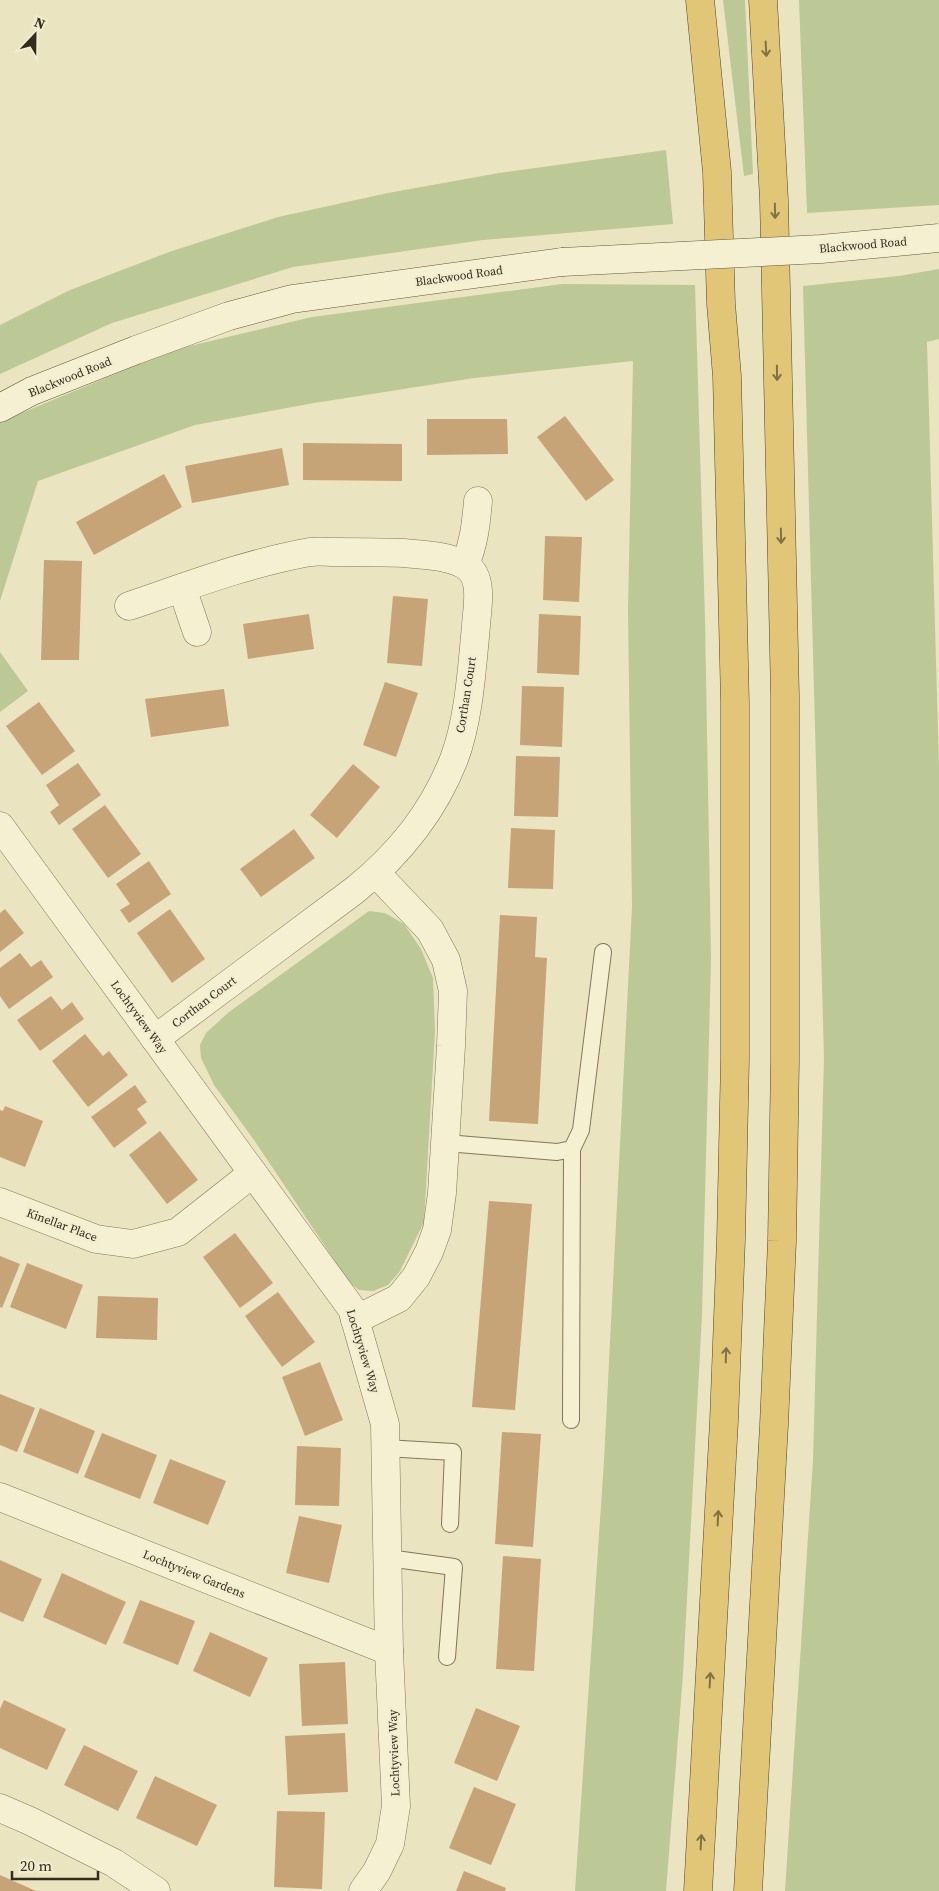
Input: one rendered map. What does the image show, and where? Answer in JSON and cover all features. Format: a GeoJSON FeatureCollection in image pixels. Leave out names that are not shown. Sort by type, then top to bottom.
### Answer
{"type":"FeatureCollection","features":[{"type":"Feature","properties":{"kind":"highway"},"geometry":{"type":"LineString","coordinates":[[698,1891],[724,1402],[731,1239],[735,1059],[735,703],[727,376],[721,304],[717,172],[700,0]]}},
{"type":"Feature","properties":{"kind":"highway"},"geometry":{"type":"LineString","coordinates":[[748,1891],[775,1406],[782,1241],[785,1060],[785,696],[774,200],[763,0]]}},
{"type":"Feature","properties":{"kind":"street","name":"Blackwood Road"},"geometry":{"type":"LineString","coordinates":[[0,408],[32,391],[136,350],[229,316],[292,299],[562,262],[821,249],[939,238]]}},
{"type":"Feature","properties":{"kind":"street"},"geometry":{"type":"LineString","coordinates":[[129,606],[219,575],[311,552],[378,551],[444,557],[464,564],[473,542],[478,501]]}},
{"type":"Feature","properties":{"kind":"street","name":"Corthan Court"},"geometry":{"type":"LineString","coordinates":[[155,1039],[355,890],[386,865],[415,832],[434,800],[454,759],[464,719],[471,680],[479,590],[474,574],[464,564]]}},
{"type":"Feature","properties":{"kind":"street"},"geometry":{"type":"LineString","coordinates":[[182,588],[197,632]]}},
{"type":"Feature","properties":{"kind":"street","name":"Lochtyview Way"},"geometry":{"type":"LineString","coordinates":[[0,826],[352,1309],[356,1320],[385,1424],[389,1651],[396,1806],[390,1844],[377,1871],[363,1891]]}},
{"type":"Feature","properties":{"kind":"street"},"geometry":{"type":"LineString","coordinates":[[356,1320],[399,1298],[416,1277],[429,1252],[437,1230],[446,1143],[453,991],[446,960],[430,930],[376,873]]}},
{"type":"Feature","properties":{"kind":"street","name":"Kinellar Place"},"geometry":{"type":"LineString","coordinates":[[0,1202],[96,1239],[133,1244],[178,1232],[253,1173]]}},
{"type":"Feature","properties":{"kind":"street","name":"Lochtyview Gardens"},"geometry":{"type":"LineString","coordinates":[[0,1496],[389,1651]]}},
{"type":"Feature","properties":{"kind":"street"},"geometry":{"type":"LineString","coordinates":[[0,1808],[114,1863],[156,1891]]}},
{"type":"Feature","properties":{"kind":"lane"},"geometry":{"type":"LineString","coordinates":[[570,1420],[572,1149],[581,1130],[603,952]]}},
{"type":"Feature","properties":{"kind":"lane"},"geometry":{"type":"LineString","coordinates":[[446,1143],[557,1152],[572,1149]]}},
{"type":"Feature","properties":{"kind":"lane"},"geometry":{"type":"LineString","coordinates":[[385,1448],[453,1452],[450,1524]]}},
{"type":"Feature","properties":{"kind":"lane"},"geometry":{"type":"LineString","coordinates":[[388,1558],[454,1567],[447,1657]]}},
{"type":"Feature","properties":{"kind":"green space"},"geometry":{"type":"Polygon","coordinates":[[[723,0],[745,0],[753,174],[744,176],[723,0]]]}},
{"type":"Feature","properties":{"kind":"green space"},"geometry":{"type":"Polygon","coordinates":[[[799,0],[939,0],[939,205],[807,213],[799,0]]]}},
{"type":"Feature","properties":{"kind":"green space"},"geometry":{"type":"Polygon","coordinates":[[[666,150],[673,224],[483,240],[293,267],[112,323],[0,374],[0,325],[70,290],[169,252],[278,217],[388,193],[499,173],[666,150]]]}},
{"type":"Feature","properties":{"kind":"green space"},"geometry":{"type":"Polygon","coordinates":[[[939,269],[939,339],[927,342],[939,768],[939,1891],[785,1891],[813,1460],[824,1058],[803,286],[899,276],[939,269]]]}},
{"type":"Feature","properties":{"kind":"green space"},"geometry":{"type":"Polygon","coordinates":[[[562,284],[695,285],[705,619],[711,958],[702,1315],[683,1674],[666,1891],[575,1891],[604,1461],[632,907],[628,610],[633,361],[474,378],[314,403],[195,425],[38,481],[0,601],[0,422],[173,350],[312,317],[562,284]]]}},
{"type":"Feature","properties":{"kind":"green space"},"geometry":{"type":"Polygon","coordinates":[[[0,652],[28,691],[0,712],[0,652]]]}},
{"type":"Feature","properties":{"kind":"green space"},"geometry":{"type":"Polygon","coordinates":[[[369,911],[385,913],[404,924],[421,949],[433,978],[435,1031],[424,1222],[400,1271],[388,1285],[373,1291],[359,1290],[349,1282],[254,1140],[214,1085],[201,1058],[200,1045],[206,1033],[229,1012],[369,911]]]}},
{"type":"Feature","properties":{"kind":"building"},"geometry":{"type":"Polygon","coordinates":[[[565,416],[614,480],[586,501],[537,437],[565,416]]]}},
{"type":"Feature","properties":{"kind":"building"},"geometry":{"type":"Polygon","coordinates":[[[427,419],[507,419],[508,454],[427,455],[427,419]]]}},
{"type":"Feature","properties":{"kind":"building"},"geometry":{"type":"Polygon","coordinates":[[[303,443],[402,444],[402,481],[303,480],[303,443]]]}},
{"type":"Feature","properties":{"kind":"building"},"geometry":{"type":"Polygon","coordinates":[[[282,448],[289,485],[192,503],[185,466],[282,448]]]}},
{"type":"Feature","properties":{"kind":"building"},"geometry":{"type":"Polygon","coordinates":[[[164,474],[182,507],[94,555],[76,522],[164,474]]]}},
{"type":"Feature","properties":{"kind":"building"},"geometry":{"type":"Polygon","coordinates":[[[545,536],[582,537],[579,602],[543,600],[545,536]]]}},
{"type":"Feature","properties":{"kind":"building"},"geometry":{"type":"Polygon","coordinates":[[[44,560],[82,561],[79,660],[41,660],[44,560]]]}},
{"type":"Feature","properties":{"kind":"building"},"geometry":{"type":"Polygon","coordinates":[[[393,596],[428,599],[422,666],[387,663],[393,596]]]}},
{"type":"Feature","properties":{"kind":"building"},"geometry":{"type":"Polygon","coordinates":[[[309,614],[314,649],[248,659],[243,624],[309,614]]]}},
{"type":"Feature","properties":{"kind":"building"},"geometry":{"type":"Polygon","coordinates":[[[539,614],[581,616],[579,675],[537,673],[539,614]]]}},
{"type":"Feature","properties":{"kind":"building"},"geometry":{"type":"Polygon","coordinates":[[[385,682],[418,693],[396,757],[363,745],[385,682]]]}},
{"type":"Feature","properties":{"kind":"building"},"geometry":{"type":"Polygon","coordinates":[[[522,686],[564,687],[562,747],[520,745],[522,686]]]}},
{"type":"Feature","properties":{"kind":"building"},"geometry":{"type":"Polygon","coordinates":[[[224,689],[229,726],[151,737],[145,699],[224,689]]]}},
{"type":"Feature","properties":{"kind":"building"},"geometry":{"type":"Polygon","coordinates":[[[39,702],[75,751],[42,775],[6,726],[39,702]]]}},
{"type":"Feature","properties":{"kind":"building"},"geometry":{"type":"Polygon","coordinates":[[[516,756],[560,757],[558,817],[514,816],[516,756]]]}},
{"type":"Feature","properties":{"kind":"building"},"geometry":{"type":"Polygon","coordinates":[[[78,763],[101,795],[59,825],[50,812],[59,805],[46,785],[78,763]]]}},
{"type":"Feature","properties":{"kind":"building"},"geometry":{"type":"Polygon","coordinates":[[[353,764],[380,787],[337,838],[310,815],[353,764]]]}},
{"type":"Feature","properties":{"kind":"building"},"geometry":{"type":"Polygon","coordinates":[[[105,805],[141,854],[108,878],[72,829],[105,805]]]}},
{"type":"Feature","properties":{"kind":"building"},"geometry":{"type":"Polygon","coordinates":[[[511,828],[555,830],[553,889],[508,888],[511,828]]]}},
{"type":"Feature","properties":{"kind":"building"},"geometry":{"type":"Polygon","coordinates":[[[294,829],[315,858],[261,897],[240,869],[294,829]]]}},
{"type":"Feature","properties":{"kind":"building"},"geometry":{"type":"Polygon","coordinates":[[[149,861],[171,894],[129,923],[120,910],[130,904],[116,884],[149,861]]]}},
{"type":"Feature","properties":{"kind":"building"},"geometry":{"type":"Polygon","coordinates":[[[5,909],[24,933],[0,952],[0,913],[5,909]]]}},
{"type":"Feature","properties":{"kind":"building"},"geometry":{"type":"Polygon","coordinates":[[[170,909],[205,959],[172,983],[137,933],[170,909]]]}},
{"type":"Feature","properties":{"kind":"building"},"geometry":{"type":"Polygon","coordinates":[[[500,915],[537,917],[535,957],[547,958],[538,1124],[489,1121],[500,915]]]}},
{"type":"Feature","properties":{"kind":"building"},"geometry":{"type":"Polygon","coordinates":[[[20,953],[31,967],[41,960],[53,977],[9,1009],[0,996],[0,968],[20,953]]]}},
{"type":"Feature","properties":{"kind":"building"},"geometry":{"type":"Polygon","coordinates":[[[51,996],[62,1010],[72,1002],[84,1019],[40,1051],[17,1020],[51,996]]]}},
{"type":"Feature","properties":{"kind":"building"},"geometry":{"type":"Polygon","coordinates":[[[85,1034],[103,1056],[109,1051],[128,1075],[88,1107],[52,1061],[85,1034]]]}},
{"type":"Feature","properties":{"kind":"building"},"geometry":{"type":"Polygon","coordinates":[[[135,1085],[147,1102],[137,1109],[147,1123],[114,1148],[91,1117],[135,1085]]]}},
{"type":"Feature","properties":{"kind":"building"},"geometry":{"type":"Polygon","coordinates":[[[5,1106],[43,1121],[25,1167],[0,1157],[0,1110],[3,1111],[5,1106]]]}},
{"type":"Feature","properties":{"kind":"building"},"geometry":{"type":"Polygon","coordinates":[[[160,1131],[198,1180],[167,1204],[129,1155],[160,1131]]]}},
{"type":"Feature","properties":{"kind":"building"},"geometry":{"type":"Polygon","coordinates":[[[489,1201],[532,1204],[515,1410],[472,1407],[489,1201]]]}},
{"type":"Feature","properties":{"kind":"building"},"geometry":{"type":"Polygon","coordinates":[[[235,1233],[273,1283],[240,1308],[203,1257],[235,1233]]]}},
{"type":"Feature","properties":{"kind":"building"},"geometry":{"type":"Polygon","coordinates":[[[0,1256],[20,1264],[2,1308],[0,1307],[0,1256]]]}},
{"type":"Feature","properties":{"kind":"building"},"geometry":{"type":"Polygon","coordinates":[[[27,1263],[83,1285],[66,1329],[10,1307],[27,1263]]]}},
{"type":"Feature","properties":{"kind":"building"},"geometry":{"type":"Polygon","coordinates":[[[278,1292],[315,1342],[282,1367],[245,1316],[278,1292]]]}},
{"type":"Feature","properties":{"kind":"building"},"geometry":{"type":"Polygon","coordinates":[[[98,1296],[158,1298],[157,1340],[96,1338],[98,1296]]]}},
{"type":"Feature","properties":{"kind":"building"},"geometry":{"type":"Polygon","coordinates":[[[320,1362],[343,1420],[305,1436],[282,1377],[320,1362]]]}},
{"type":"Feature","properties":{"kind":"building"},"geometry":{"type":"Polygon","coordinates":[[[0,1394],[35,1408],[17,1452],[0,1445],[0,1394]]]}},
{"type":"Feature","properties":{"kind":"building"},"geometry":{"type":"Polygon","coordinates":[[[40,1408],[95,1431],[78,1474],[23,1452],[40,1408]]]}},
{"type":"Feature","properties":{"kind":"building"},"geometry":{"type":"Polygon","coordinates":[[[502,1432],[541,1434],[533,1547],[495,1544],[502,1432]]]}},
{"type":"Feature","properties":{"kind":"building"},"geometry":{"type":"Polygon","coordinates":[[[102,1433],[157,1455],[140,1499],[84,1477],[102,1433]]]}},
{"type":"Feature","properties":{"kind":"building"},"geometry":{"type":"Polygon","coordinates":[[[297,1446],[341,1448],[339,1506],[295,1505],[297,1446]]]}},
{"type":"Feature","properties":{"kind":"building"},"geometry":{"type":"Polygon","coordinates":[[[170,1459],[226,1481],[208,1525],[153,1503],[170,1459]]]}},
{"type":"Feature","properties":{"kind":"building"},"geometry":{"type":"Polygon","coordinates":[[[299,1516],[342,1525],[329,1583],[286,1573],[299,1516]]]}},
{"type":"Feature","properties":{"kind":"building"},"geometry":{"type":"Polygon","coordinates":[[[503,1556],[541,1559],[534,1671],[496,1669],[503,1556]]]}},
{"type":"Feature","properties":{"kind":"building"},"geometry":{"type":"Polygon","coordinates":[[[0,1560],[42,1579],[23,1622],[0,1612],[0,1560]]]}},
{"type":"Feature","properties":{"kind":"building"},"geometry":{"type":"Polygon","coordinates":[[[62,1573],[126,1602],[106,1645],[43,1617],[62,1573]]]}},
{"type":"Feature","properties":{"kind":"building"},"geometry":{"type":"Polygon","coordinates":[[[140,1600],[195,1621],[178,1665],[123,1643],[140,1600]]]}},
{"type":"Feature","properties":{"kind":"building"},"geometry":{"type":"Polygon","coordinates":[[[210,1632],[268,1658],[250,1697],[193,1671],[210,1632]]]}},
{"type":"Feature","properties":{"kind":"building"},"geometry":{"type":"Polygon","coordinates":[[[345,1662],[348,1724],[302,1726],[299,1664],[345,1662]]]}},
{"type":"Feature","properties":{"kind":"building"},"geometry":{"type":"Polygon","coordinates":[[[4,1700],[66,1729],[47,1770],[0,1748],[0,1709],[4,1700]]]}},
{"type":"Feature","properties":{"kind":"building"},"geometry":{"type":"Polygon","coordinates":[[[476,1708],[520,1726],[497,1781],[454,1763],[476,1708]]]}},
{"type":"Feature","properties":{"kind":"building"},"geometry":{"type":"Polygon","coordinates":[[[345,1733],[348,1792],[288,1795],[285,1736],[345,1733]]]}},
{"type":"Feature","properties":{"kind":"building"},"geometry":{"type":"Polygon","coordinates":[[[84,1745],[138,1771],[118,1811],[64,1785],[84,1745]]]}},
{"type":"Feature","properties":{"kind":"building"},"geometry":{"type":"Polygon","coordinates":[[[155,1776],[217,1805],[197,1846],[136,1818],[155,1776]]]}},
{"type":"Feature","properties":{"kind":"building"},"geometry":{"type":"Polygon","coordinates":[[[474,1787],[516,1804],[491,1865],[449,1848],[474,1787]]]}},
{"type":"Feature","properties":{"kind":"building"},"geometry":{"type":"Polygon","coordinates":[[[277,1811],[325,1812],[322,1889],[274,1887],[277,1811]]]}},
{"type":"Feature","properties":{"kind":"building"},"geometry":{"type":"Polygon","coordinates":[[[464,1871],[506,1888],[505,1891],[456,1891],[464,1871]]]}},
{"type":"Feature","properties":{"kind":"building"},"geometry":{"type":"Polygon","coordinates":[[[0,1875],[36,1891],[0,1891],[0,1875]]]}}]}
